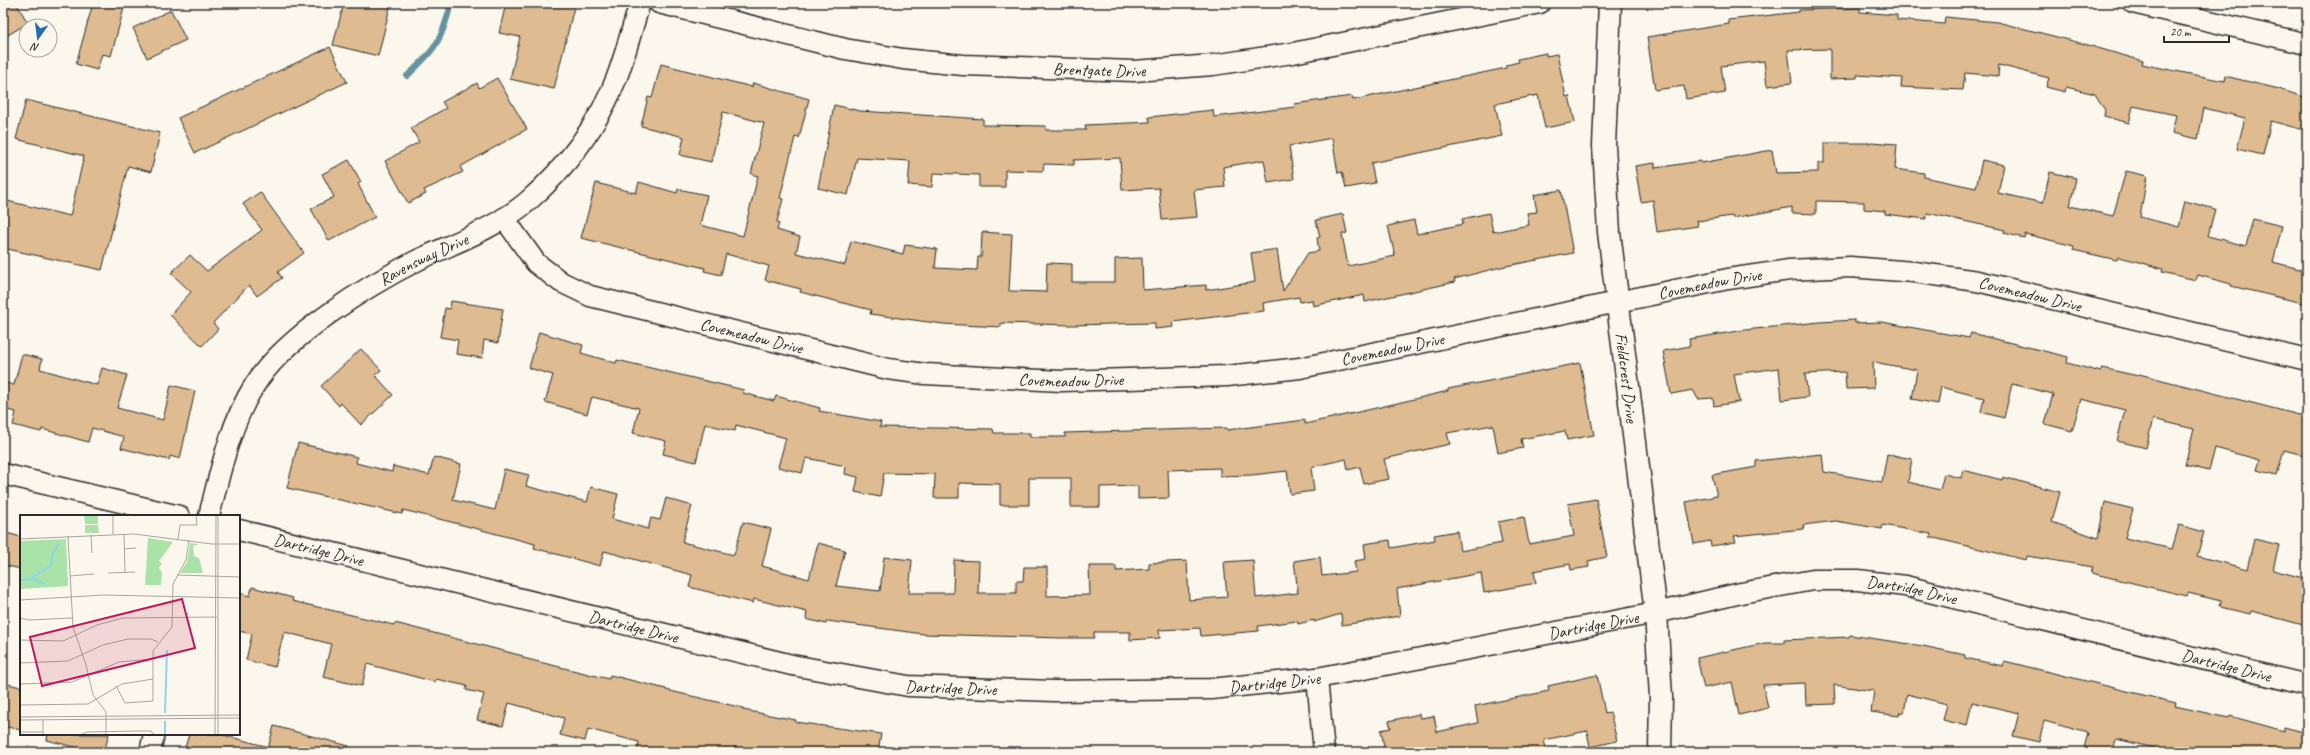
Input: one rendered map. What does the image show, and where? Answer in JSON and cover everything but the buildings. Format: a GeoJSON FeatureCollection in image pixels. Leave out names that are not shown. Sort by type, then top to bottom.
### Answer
{"type":"FeatureCollection","features":[{"type":"Feature","properties":{"kind":"street","name":"Ravensway Drive"},"geometry":{"type":"LineString","coordinates":[[208,515],[222,464],[235,426],[254,386],[271,364],[325,318],[385,277],[504,218],[526,202],[561,168],[584,138],[617,78],[640,3]]}},
{"type":"Feature","properties":{"kind":"street","name":"Brentgate Drive"},"geometry":{"type":"LineString","coordinates":[[659,3],[845,49],[903,59],[963,65],[1134,71],[1212,65],[1293,53],[1540,3]]}},
{"type":"Feature","properties":{"kind":"street","name":"Fieldcrest Drive"},"geometry":{"type":"LineString","coordinates":[[1610,3],[1604,146],[1609,232],[1616,303],[1656,613],[1661,697],[1660,752]]}},
{"type":"Feature","properties":{"kind":"street"},"geometry":{"type":"LineString","coordinates":[[2133,3],[2307,44]]}},
{"type":"Feature","properties":{"kind":"street","name":"Covemeadow Drive"},"geometry":{"type":"LineString","coordinates":[[504,218],[536,263],[560,282],[590,296],[888,369],[925,374],[1062,381],[1227,376],[1300,368],[1728,279],[1789,270],[1850,267],[1893,270],[1978,281],[2307,360]]}},
{"type":"Feature","properties":{"kind":"street"},"geometry":{"type":"LineString","coordinates":[[3,474],[175,515]]}},
{"type":"Feature","properties":{"kind":"street","name":"Dartridge Drive"},"geometry":{"type":"LineString","coordinates":[[240,530],[792,665],[908,686],[1054,691],[1211,689],[1317,678],[1656,613],[1741,593],[1813,580],[1858,580],[1905,586],[2307,685]]}},
{"type":"Feature","properties":{"kind":"street"},"geometry":{"type":"LineString","coordinates":[[1317,678],[1324,752]]}},
{"type":"Feature","properties":{"kind":"street"},"geometry":{"type":"LineString","coordinates":[[150,752],[154,735]]}},
{"type":"Feature","properties":{"kind":"waterway"},"geometry":{"type":"LineString","coordinates":[[407,76],[431,51],[441,36],[451,3]]}}]}
